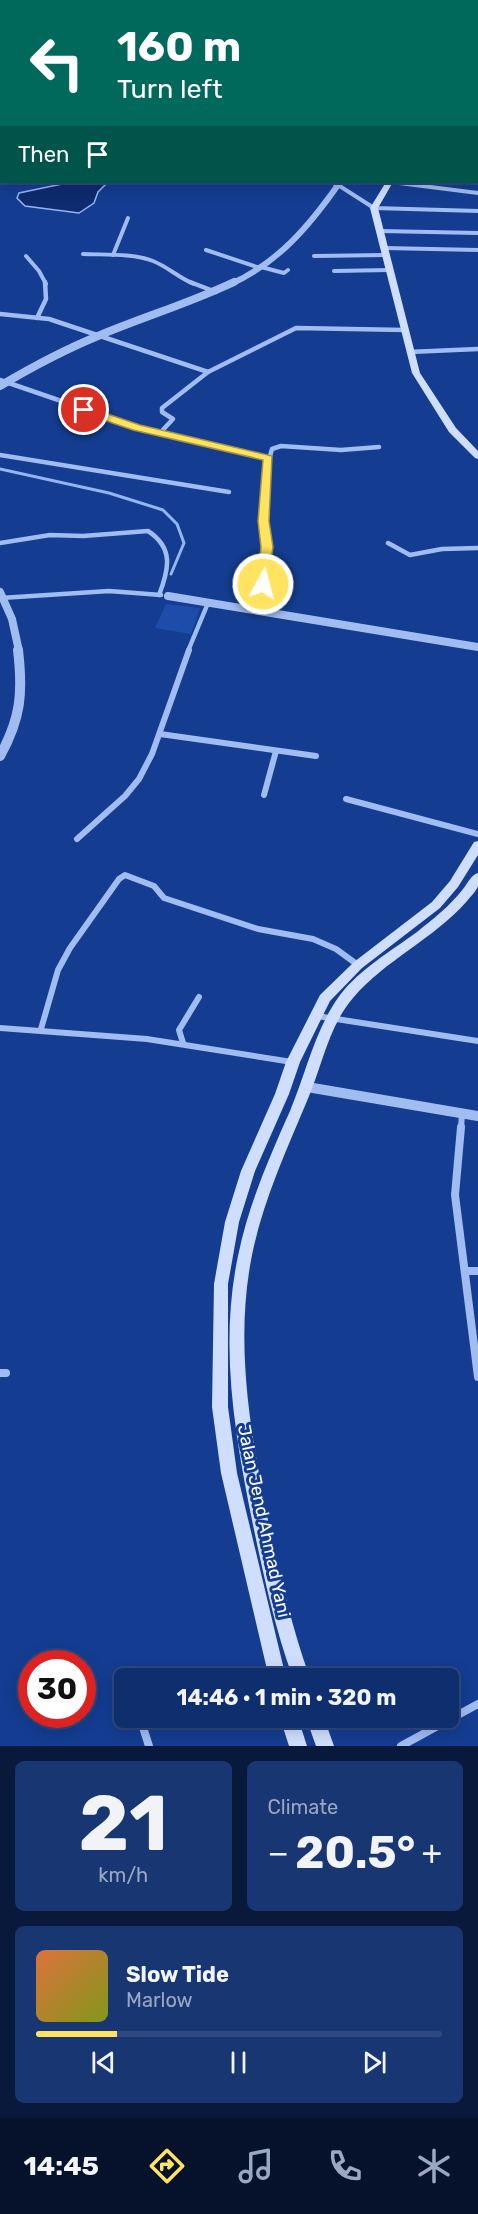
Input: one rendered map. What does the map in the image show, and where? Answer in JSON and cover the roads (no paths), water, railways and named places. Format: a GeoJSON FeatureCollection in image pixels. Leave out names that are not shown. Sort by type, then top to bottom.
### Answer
{"type":"FeatureCollection","features":[{"type":"Feature","properties":{"kind":"main road"},"geometry":{"type":"LineString","coordinates":[[389,183],[374,208],[409,352],[420,380],[444,417],[478,456]]}},
{"type":"Feature","properties":{"kind":"main road","name":"Jalan Jend Ahmad Yani"},"geometry":{"type":"LineString","coordinates":[[275,1668],[229,1473],[220,1407],[221,1284],[232,1222],[249,1172],[282,1094],[292,1062],[325,998],[358,965],[436,905],[454,884],[478,845]]}},
{"type":"Feature","properties":{"kind":"main road","name":"Jalan Jend Ahmad Yani"},"geometry":{"type":"LineString","coordinates":[[298,1668],[272,1575],[250,1470],[240,1394],[237,1329],[245,1255],[268,1177],[341,1003],[363,980],[452,911],[478,877]]}},
{"type":"Feature","properties":{"kind":"main road"},"geometry":{"type":"LineString","coordinates":[[229,1473],[250,1470]]}},
{"type":"Feature","properties":{"kind":"main road"},"geometry":{"type":"LineString","coordinates":[[292,1728],[298,1746]]}},
{"type":"Feature","properties":{"kind":"main road"},"geometry":{"type":"LineString","coordinates":[[319,1728],[325,1746]]}},
{"type":"Feature","properties":{"kind":"street"},"geometry":{"type":"LineString","coordinates":[[2,383],[98,336],[216,292],[261,268],[309,226],[336,183],[374,208],[478,211]]}},
{"type":"Feature","properties":{"kind":"street"},"geometry":{"type":"LineString","coordinates":[[398,183],[478,193]]}},
{"type":"Feature","properties":{"kind":"street"},"geometry":{"type":"LineString","coordinates":[[113,255],[128,218]]}},
{"type":"Feature","properties":{"kind":"street"},"geometry":{"type":"LineString","coordinates":[[380,231],[478,233]]}},
{"type":"Feature","properties":{"kind":"street"},"geometry":{"type":"LineString","coordinates":[[206,249],[261,268],[284,273],[288,270]]}},
{"type":"Feature","properties":{"kind":"street"},"geometry":{"type":"LineString","coordinates":[[314,256],[385,251],[478,250]]}},
{"type":"Feature","properties":{"kind":"street"},"geometry":{"type":"LineString","coordinates":[[83,255],[113,255],[153,261],[181,279],[216,292]]}},
{"type":"Feature","properties":{"kind":"street"},"geometry":{"type":"LineString","coordinates":[[26,256],[45,276],[44,305],[37,318]]}},
{"type":"Feature","properties":{"kind":"street"},"geometry":{"type":"LineString","coordinates":[[334,271],[389,270]]}},
{"type":"Feature","properties":{"kind":"street"},"geometry":{"type":"LineString","coordinates":[[0,314],[49,319],[208,372]]}},
{"type":"Feature","properties":{"kind":"street"},"geometry":{"type":"LineString","coordinates":[[160,433],[173,419],[162,412],[162,408],[208,372],[296,328],[405,330]]}},
{"type":"Feature","properties":{"kind":"street"},"geometry":{"type":"LineString","coordinates":[[409,352],[478,349]]}},
{"type":"Feature","properties":{"kind":"street"},"geometry":{"type":"LineString","coordinates":[[2,383],[125,424],[269,459]]}},
{"type":"Feature","properties":{"kind":"street"},"geometry":{"type":"LineString","coordinates":[[253,611],[263,584],[266,565],[267,547],[264,521],[269,459],[272,449],[278,447],[333,450],[379,447]]}},
{"type":"Feature","properties":{"kind":"street"},"geometry":{"type":"LineString","coordinates":[[0,455],[229,492]]}},
{"type":"Feature","properties":{"kind":"street"},"geometry":{"type":"LineString","coordinates":[[0,543],[50,535],[78,536],[148,531],[165,546],[168,552],[163,595]]}},
{"type":"Feature","properties":{"kind":"street"},"geometry":{"type":"LineString","coordinates":[[388,543],[410,555],[442,549],[478,548]]}},
{"type":"Feature","properties":{"kind":"street"},"geometry":{"type":"LineString","coordinates":[[2,750],[13,733],[18,717],[20,685],[14,624],[1,596],[109,591],[163,595],[478,647]]}},
{"type":"Feature","properties":{"kind":"street"},"geometry":{"type":"LineString","coordinates":[[77,840],[88,825],[113,808],[132,789],[149,762],[160,734],[165,711],[208,603]]}},
{"type":"Feature","properties":{"kind":"street"},"geometry":{"type":"LineString","coordinates":[[160,734],[316,756]]}},
{"type":"Feature","properties":{"kind":"street"},"geometry":{"type":"LineString","coordinates":[[264,795],[276,751]]}},
{"type":"Feature","properties":{"kind":"street"},"geometry":{"type":"LineString","coordinates":[[346,799],[478,834]]}},
{"type":"Feature","properties":{"kind":"street"},"geometry":{"type":"LineString","coordinates":[[41,1029],[58,970],[70,948],[119,879],[125,875],[154,886],[164,898],[258,929],[319,942],[336,949],[358,965]]}},
{"type":"Feature","properties":{"kind":"street"},"geometry":{"type":"LineString","coordinates":[[183,1043],[179,1030],[199,997]]}},
{"type":"Feature","properties":{"kind":"street"},"geometry":{"type":"LineString","coordinates":[[317,1016],[478,1041]]}},
{"type":"Feature","properties":{"kind":"street"},"geometry":{"type":"LineString","coordinates":[[0,1028],[41,1029],[183,1043],[292,1062]]}},
{"type":"Feature","properties":{"kind":"street"},"geometry":{"type":"LineString","coordinates":[[306,1087],[478,1116]]}},
{"type":"Feature","properties":{"kind":"street"},"geometry":{"type":"LineString","coordinates":[[462,1114],[455,1195],[478,1377]]}},
{"type":"Feature","properties":{"kind":"street"},"geometry":{"type":"LineString","coordinates":[[465,1271],[478,1271]]}},
{"type":"Feature","properties":{"kind":"street"},"geometry":{"type":"LineString","coordinates":[[401,1746],[478,1704]]}},
{"type":"Feature","properties":{"kind":"street"},"geometry":{"type":"LineString","coordinates":[[143,1728],[149,1746]]}},
{"type":"Feature","properties":{"kind":"waterway"},"geometry":{"type":"LineString","coordinates":[[0,469],[109,493],[163,510],[177,524],[184,543],[171,574]]}}]}
